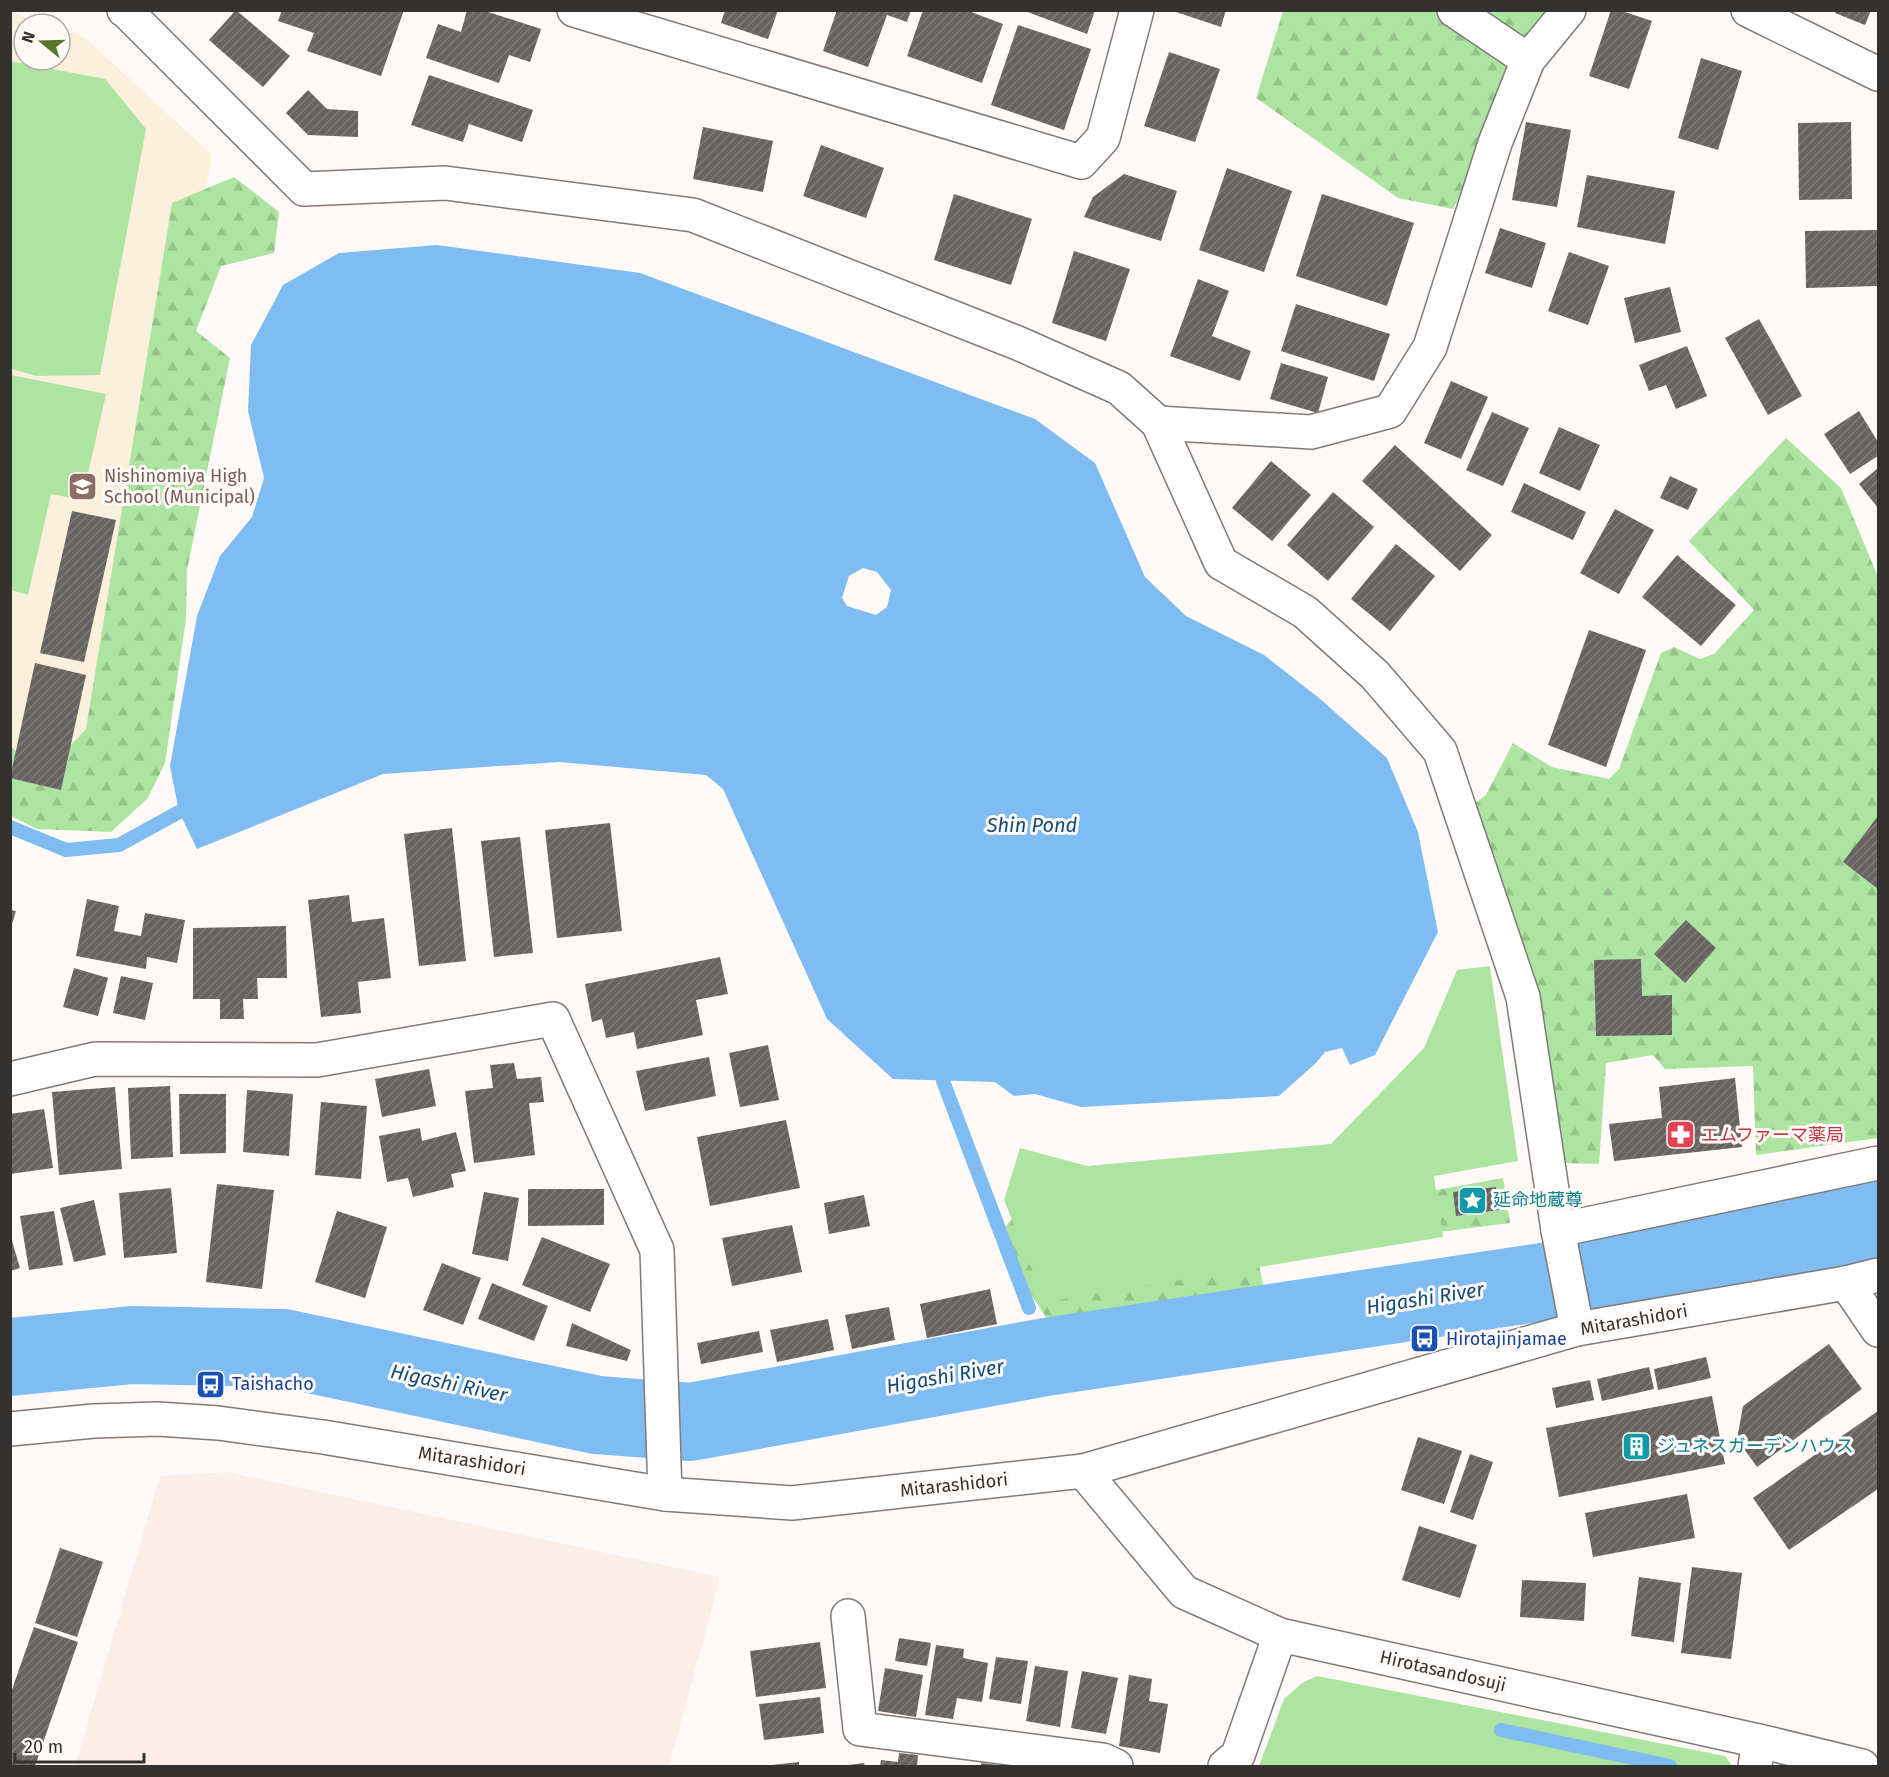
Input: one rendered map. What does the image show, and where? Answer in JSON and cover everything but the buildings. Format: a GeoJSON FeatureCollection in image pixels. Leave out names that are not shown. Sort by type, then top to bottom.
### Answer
{"type":"FeatureCollection","features":[{"type":"Feature","properties":{"kind":"street"},"geometry":{"type":"LineString","coordinates":[[574,10],[1081,162],[1103,138],[1137,10]]}},
{"type":"Feature","properties":{"kind":"street"},"geometry":{"type":"LineString","coordinates":[[1454,10],[1528,60]]}},
{"type":"Feature","properties":{"kind":"street"},"geometry":{"type":"LineString","coordinates":[[1158,423],[1311,432],[1390,411],[1430,347],[1495,143],[1528,60],[1569,10]]}},
{"type":"Feature","properties":{"kind":"street"},"geometry":{"type":"LineString","coordinates":[[1748,10],[1878,74]]}},
{"type":"Feature","properties":{"kind":"street"},"geometry":{"type":"LineString","coordinates":[[127,11],[304,189],[445,183],[693,215],[1020,344],[1119,388],[1158,423],[1221,563],[1305,612],[1375,675],[1440,751],[1523,997],[1575,1318]]}},
{"type":"Feature","properties":{"kind":"street"},"geometry":{"type":"LineString","coordinates":[[10,1080],[95,1059],[317,1060],[553,1019],[657,1250],[665,1494]]}},
{"type":"Feature","properties":{"kind":"street"},"geometry":{"type":"LineString","coordinates":[[1560,1236],[1878,1163]]}},
{"type":"Feature","properties":{"kind":"street","name":"Mitarashidori"},"geometry":{"type":"LineString","coordinates":[[10,1429],[94,1421],[158,1419],[218,1423],[323,1437],[665,1494],[792,1503],[1083,1471],[1575,1318],[1846,1283],[1878,1275]]}},
{"type":"Feature","properties":{"kind":"street"},"geometry":{"type":"LineString","coordinates":[[1846,1283],[1878,1330]]}},
{"type":"Feature","properties":{"kind":"street","name":"Hirotasandosuji"},"geometry":{"type":"LineString","coordinates":[[1083,1471],[1184,1592],[1280,1635],[1757,1754],[1862,1767]]}},
{"type":"Feature","properties":{"kind":"street"},"geometry":{"type":"LineString","coordinates":[[848,1616],[860,1729],[1103,1761],[1116,1767]]}},
{"type":"Feature","properties":{"kind":"street"},"geometry":{"type":"LineString","coordinates":[[1225,1767],[1238,1755],[1280,1635]]}},
{"type":"Feature","properties":{"kind":"shaded area","name":"Nishinomiya High School (Municipal)"},"geometry":{"type":"Polygon","coordinates":[[[11,12],[12,72],[72,72],[72,33],[84,37],[212,155],[100,803],[11,799],[11,12]]]}},
{"type":"Feature","properties":{"kind":"shaded area"},"geometry":{"type":"Polygon","coordinates":[[[227,1472],[719,1577],[669,1766],[75,1766],[160,1476],[227,1472]]]}},
{"type":"Feature","properties":{"kind":"green space"},"geometry":{"type":"Polygon","coordinates":[[[1283,11],[1558,11],[1453,209],[1398,198],[1256,98],[1283,11]]]}},
{"type":"Feature","properties":{"kind":"green space"},"geometry":{"type":"Polygon","coordinates":[[[10,61],[12,61],[12,72],[68,72],[105,79],[146,129],[100,375],[37,376],[11,369],[10,61]]]}},
{"type":"Feature","properties":{"kind":"green space"},"geometry":{"type":"Polygon","coordinates":[[[234,177],[279,212],[274,253],[221,266],[196,331],[230,358],[187,570],[186,619],[165,763],[148,798],[111,832],[37,829],[11,816],[10,744],[31,772],[57,760],[86,729],[172,203],[234,177]]]}},
{"type":"Feature","properties":{"kind":"green space"},"geometry":{"type":"Polygon","coordinates":[[[11,375],[106,394],[82,500],[51,494],[28,595],[11,590],[11,375]]]}},
{"type":"Feature","properties":{"kind":"green space"},"geometry":{"type":"Polygon","coordinates":[[[1786,438],[1841,488],[1878,577],[1878,1138],[1756,1155],[1753,1066],[1665,1069],[1653,1055],[1606,1063],[1599,1164],[1560,1163],[1474,804],[1486,795],[1513,743],[1552,767],[1609,779],[1619,769],[1661,653],[1674,647],[1700,659],[1714,654],[1754,610],[1689,541],[1786,438]]]}},
{"type":"Feature","properties":{"kind":"green space"},"geometry":{"type":"Polygon","coordinates":[[[1490,966],[1518,1161],[1434,1176],[1443,1237],[1045,1302],[1004,1200],[1020,1148],[1087,1166],[1331,1144],[1424,1048],[1457,970],[1490,966]]]}},
{"type":"Feature","properties":{"kind":"green space"},"geometry":{"type":"Polygon","coordinates":[[[1048,1175],[1371,1202],[1503,1178],[1510,1223],[1368,1241],[1246,1202],[1264,1289],[1055,1331],[1023,1282],[1006,1226],[1048,1175]]]}},
{"type":"Feature","properties":{"kind":"green space"},"geometry":{"type":"Polygon","coordinates":[[[1317,1676],[1725,1756],[1732,1766],[1259,1766],[1284,1699],[1302,1683],[1317,1676]]]}},
{"type":"Feature","properties":{"kind":"water","name":"Shin Pond"},"geometry":{"type":"Polygon","coordinates":[[[437,245],[640,273],[1035,419],[1095,463],[1145,577],[1186,616],[1264,655],[1319,698],[1387,758],[1418,832],[1438,932],[1375,1055],[1350,1065],[1342,1048],[1325,1052],[1279,1096],[1081,1107],[1035,1094],[1014,1096],[995,1082],[893,1079],[827,1019],[723,789],[706,775],[559,762],[383,774],[197,849],[179,812],[170,766],[197,616],[220,556],[252,517],[264,478],[248,411],[251,345],[283,285],[339,253],[437,245]],[[863,568],[849,576],[842,598],[847,606],[876,615],[887,607],[891,590],[877,572],[863,568]]]}},
{"type":"Feature","properties":{"kind":"waterway"},"geometry":{"type":"LineString","coordinates":[[10,827],[66,850],[119,845],[179,812]]}},
{"type":"Feature","properties":{"kind":"waterway"},"geometry":{"type":"LineString","coordinates":[[943,1081],[1029,1308]]}},
{"type":"Feature","properties":{"kind":"waterway","name":"Higashi River"},"geometry":{"type":"LineString","coordinates":[[10,1357],[132,1345],[283,1348],[597,1415],[690,1422],[1046,1357],[1536,1283],[1752,1247],[1878,1220]]}},
{"type":"Feature","properties":{"kind":"waterway"},"geometry":{"type":"LineString","coordinates":[[1501,1730],[1670,1766]]}},
{"type":"Feature","properties":{"kind":"place","name":"Nishinomiya High School (Municipal)"},"geometry":{"type":"Point","coordinates":[83,486]}},
{"type":"Feature","properties":{"kind":"place","name":"エムファーマ薬局"},"geometry":{"type":"Point","coordinates":[1680,1135]}},
{"type":"Feature","properties":{"kind":"place","name":"延命地蔵尊"},"geometry":{"type":"Point","coordinates":[1472,1200]}},
{"type":"Feature","properties":{"kind":"place","name":"Hirotajinjamae"},"geometry":{"type":"Point","coordinates":[1425,1339]}},
{"type":"Feature","properties":{"kind":"place","name":"Taishacho"},"geometry":{"type":"Point","coordinates":[211,1384]}},
{"type":"Feature","properties":{"kind":"place","name":"ジュネスガーデンハウス"},"geometry":{"type":"Point","coordinates":[1636,1446]}}]}
